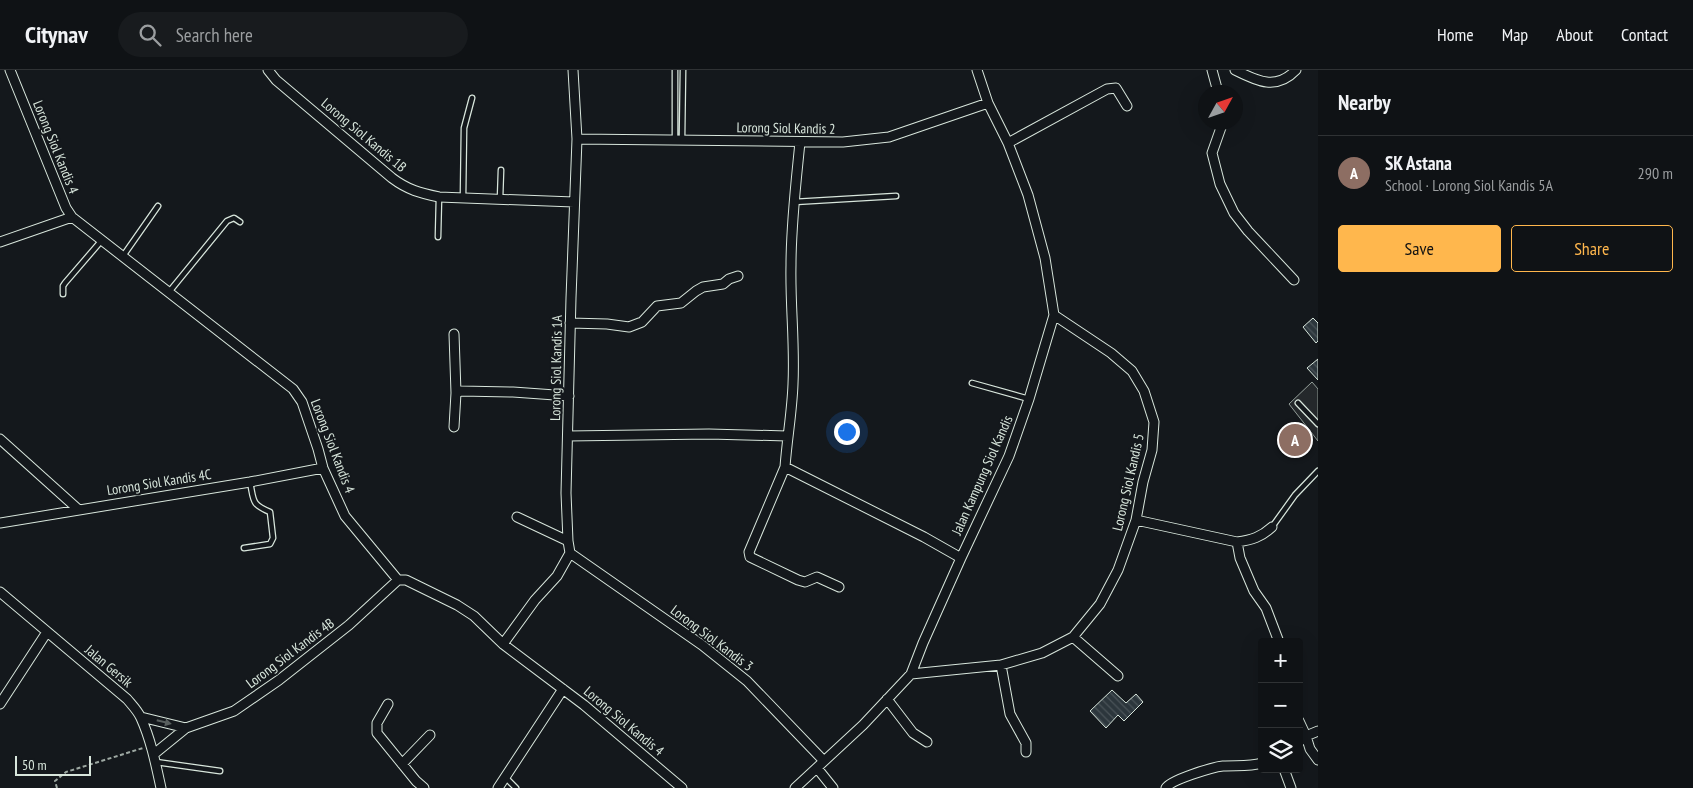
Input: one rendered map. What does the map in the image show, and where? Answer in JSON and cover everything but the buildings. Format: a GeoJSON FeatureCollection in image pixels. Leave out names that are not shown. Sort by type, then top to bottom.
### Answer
{"type":"FeatureCollection","features":[{"type":"Feature","properties":{"kind":"street","name":"Lorong Siol Kandis 4"},"geometry":{"type":"LineString","coordinates":[[10,70],[66,208],[72,217],[293,389],[302,402],[323,468],[345,516],[398,580],[406,580],[464,609],[503,644],[563,689],[682,788]]}},
{"type":"Feature","properties":{"kind":"street","name":"Lorong Siol Kandis 1B"},"geometry":{"type":"LineString","coordinates":[[268,70],[276,80],[398,182],[418,193],[439,197],[574,202]]}},
{"type":"Feature","properties":{"kind":"street","name":"Lorong Siol Kandis 1A"},"geometry":{"type":"LineString","coordinates":[[570,553],[566,493],[577,139],[573,70]]}},
{"type":"Feature","properties":{"kind":"street","name":"Jalan Kampung Siol Kandis"},"geometry":{"type":"LineString","coordinates":[[795,788],[863,725],[911,674],[961,558],[1009,456],[1054,315],[1045,258],[1028,195],[1008,143],[988,103],[978,70]]}},
{"type":"Feature","properties":{"kind":"street"},"geometry":{"type":"LineString","coordinates":[[1212,70],[1216,85]]}},
{"type":"Feature","properties":{"kind":"street"},"geometry":{"type":"LineString","coordinates":[[1234,70],[1252,79],[1271,84],[1287,78],[1296,70]]}},
{"type":"Feature","properties":{"kind":"street"},"geometry":{"type":"LineString","coordinates":[[1008,143],[1108,89],[1116,88],[1127,106]]}},
{"type":"Feature","properties":{"kind":"street","name":"Lorong Siol Kandis 2"},"geometry":{"type":"LineString","coordinates":[[577,139],[843,142],[889,137],[988,103]]}},
{"type":"Feature","properties":{"kind":"street"},"geometry":{"type":"LineString","coordinates":[[1220,130],[1212,153],[1220,184],[1234,213],[1294,280]]}},
{"type":"Feature","properties":{"kind":"street"},"geometry":{"type":"LineString","coordinates":[[800,142],[790,266],[794,327],[794,382],[785,468],[749,552],[750,557],[798,580],[805,582],[817,577],[839,587]]}},
{"type":"Feature","properties":{"kind":"street"},"geometry":{"type":"LineString","coordinates":[[0,242],[72,217]]}},
{"type":"Feature","properties":{"kind":"street"},"geometry":{"type":"LineString","coordinates":[[570,323],[607,324],[629,327],[642,322],[656,306],[681,303],[696,290],[723,284],[729,279],[738,276]]}},
{"type":"Feature","properties":{"kind":"street","name":"Lorong Siol Kandis 5"},"geometry":{"type":"LineString","coordinates":[[911,674],[1001,665],[1042,653],[1073,637],[1100,604],[1118,570],[1136,520],[1143,482],[1152,450],[1154,422],[1144,391],[1132,371],[1111,354],[1054,315]]}},
{"type":"Feature","properties":{"kind":"street"},"geometry":{"type":"LineString","coordinates":[[454,334],[456,393],[454,427]]}},
{"type":"Feature","properties":{"kind":"street"},"geometry":{"type":"LineString","coordinates":[[456,393],[461,391],[513,392],[569,396]]}},
{"type":"Feature","properties":{"kind":"street"},"geometry":{"type":"LineString","coordinates":[[568,436],[708,434],[787,436]]}},
{"type":"Feature","properties":{"kind":"street"},"geometry":{"type":"LineString","coordinates":[[0,439],[79,510]]}},
{"type":"Feature","properties":{"kind":"street","name":"Lorong Siol Kandis 4C"},"geometry":{"type":"LineString","coordinates":[[0,523],[250,482],[323,468]]}},
{"type":"Feature","properties":{"kind":"street"},"geometry":{"type":"LineString","coordinates":[[785,468],[924,537],[961,558]]}},
{"type":"Feature","properties":{"kind":"street"},"geometry":{"type":"LineString","coordinates":[[517,517],[568,541]]}},
{"type":"Feature","properties":{"kind":"street"},"geometry":{"type":"LineString","coordinates":[[1136,520],[1237,542],[1262,536],[1272,528]]}},
{"type":"Feature","properties":{"kind":"street"},"geometry":{"type":"LineString","coordinates":[[1237,542],[1240,558],[1254,591],[1266,608],[1277,638]]}},
{"type":"Feature","properties":{"kind":"street"},"geometry":{"type":"LineString","coordinates":[[503,644],[535,600],[557,576],[570,553]]}},
{"type":"Feature","properties":{"kind":"street","name":"Lorong Siol Kandis 3"},"geometry":{"type":"LineString","coordinates":[[570,553],[702,645],[747,681],[824,761]]}},
{"type":"Feature","properties":{"kind":"street","name":"Lorong Siol Kandis 4B"},"geometry":{"type":"LineString","coordinates":[[186,728],[234,712],[280,680],[349,625],[398,580]]}},
{"type":"Feature","properties":{"kind":"street","name":"Jalan Gersik"},"geometry":{"type":"LineString","coordinates":[[0,592],[127,699],[141,717],[153,754],[161,788]]}},
{"type":"Feature","properties":{"kind":"street"},"geometry":{"type":"LineString","coordinates":[[0,704],[47,632]]}},
{"type":"Feature","properties":{"kind":"street"},"geometry":{"type":"LineString","coordinates":[[1073,637],[1118,676]]}},
{"type":"Feature","properties":{"kind":"street"},"geometry":{"type":"LineString","coordinates":[[1001,665],[1010,714],[1026,743],[1026,752]]}},
{"type":"Feature","properties":{"kind":"street"},"geometry":{"type":"LineString","coordinates":[[498,788],[563,689]]}},
{"type":"Feature","properties":{"kind":"street"},"geometry":{"type":"LineString","coordinates":[[887,700],[913,733],[927,742]]}},
{"type":"Feature","properties":{"kind":"street"},"geometry":{"type":"LineString","coordinates":[[388,704],[377,723],[377,733],[416,781],[424,788]]}},
{"type":"Feature","properties":{"kind":"street"},"geometry":{"type":"LineString","coordinates":[[141,717],[186,728]]}},
{"type":"Feature","properties":{"kind":"street"},"geometry":{"type":"LineString","coordinates":[[153,754],[186,728]]}},
{"type":"Feature","properties":{"kind":"street"},"geometry":{"type":"LineString","coordinates":[[1303,738],[1318,731]]}},
{"type":"Feature","properties":{"kind":"street"},"geometry":{"type":"LineString","coordinates":[[402,764],[430,735]]}},
{"type":"Feature","properties":{"kind":"street"},"geometry":{"type":"LineString","coordinates":[[1303,740],[1318,760]]}},
{"type":"Feature","properties":{"kind":"street"},"geometry":{"type":"LineString","coordinates":[[1166,788],[1172,782],[1222,766],[1258,764]]}},
{"type":"Feature","properties":{"kind":"street"},"geometry":{"type":"LineString","coordinates":[[816,768],[833,788]]}},
{"type":"Feature","properties":{"kind":"street"},"geometry":{"type":"LineString","coordinates":[[1285,773],[1291,788]]}},
{"type":"Feature","properties":{"kind":"lane"},"geometry":{"type":"LineString","coordinates":[[676,70],[678,139]]}},
{"type":"Feature","properties":{"kind":"lane"},"geometry":{"type":"LineString","coordinates":[[678,139],[683,70]]}},
{"type":"Feature","properties":{"kind":"lane"},"geometry":{"type":"LineString","coordinates":[[463,198],[464,128],[472,98]]}},
{"type":"Feature","properties":{"kind":"lane"},"geometry":{"type":"LineString","coordinates":[[500,199],[501,170]]}},
{"type":"Feature","properties":{"kind":"lane"},"geometry":{"type":"LineString","coordinates":[[794,202],[896,196]]}},
{"type":"Feature","properties":{"kind":"lane"},"geometry":{"type":"LineString","coordinates":[[438,237],[439,197]]}},
{"type":"Feature","properties":{"kind":"lane"},"geometry":{"type":"LineString","coordinates":[[123,256],[158,206]]}},
{"type":"Feature","properties":{"kind":"lane"},"geometry":{"type":"LineString","coordinates":[[169,292],[227,222],[234,218],[240,222]]}},
{"type":"Feature","properties":{"kind":"lane"},"geometry":{"type":"LineString","coordinates":[[63,294],[65,283],[102,240]]}},
{"type":"Feature","properties":{"kind":"lane"},"geometry":{"type":"LineString","coordinates":[[972,383],[1029,398]]}},
{"type":"Feature","properties":{"kind":"lane"},"geometry":{"type":"LineString","coordinates":[[1298,403],[1318,424]]}},
{"type":"Feature","properties":{"kind":"lane"},"geometry":{"type":"LineString","coordinates":[[1272,528],[1295,495],[1318,471]]}},
{"type":"Feature","properties":{"kind":"lane"},"geometry":{"type":"LineString","coordinates":[[244,548],[270,544],[273,538],[270,512],[259,508],[254,503],[250,482]]}},
{"type":"Feature","properties":{"kind":"lane"},"geometry":{"type":"LineString","coordinates":[[153,754],[220,771]]}},
{"type":"Feature","properties":{"kind":"lane"},"geometry":{"type":"LineString","coordinates":[[505,776],[516,788]]}},
{"type":"Feature","properties":{"kind":"path"},"geometry":{"type":"LineString","coordinates":[[57,788],[55,781],[66,772],[153,754]]}},
{"type":"Feature","properties":{"kind":"shaded area"},"geometry":{"type":"Polygon","coordinates":[[[1312,382],[1318,389],[1318,441],[1289,404],[1312,382]]]}},
{"type":"Feature","properties":{"kind":"place","name":"SK Astana"},"geometry":{"type":"Point","coordinates":[1295,440]}}]}
